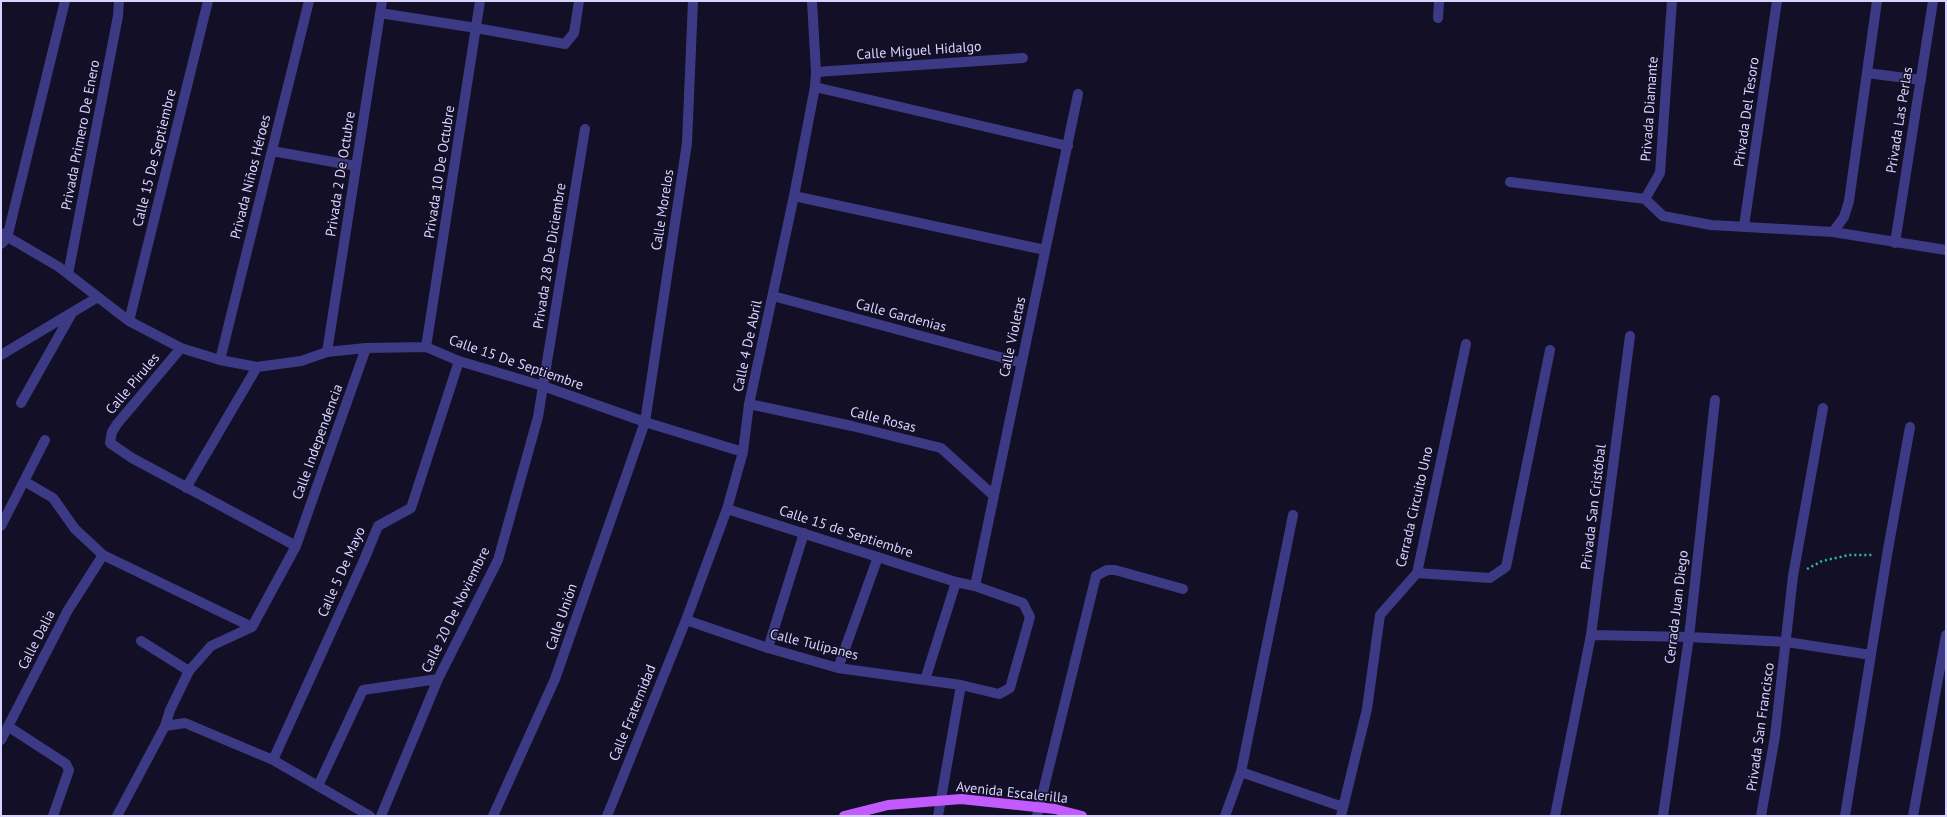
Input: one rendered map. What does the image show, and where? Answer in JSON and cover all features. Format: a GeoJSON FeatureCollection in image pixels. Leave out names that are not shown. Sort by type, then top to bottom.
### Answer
{"type":"FeatureCollection","features":[{"type":"Feature","properties":{"kind":"main road","name":"Avenida Escalerilla"},"geometry":{"type":"LineString","coordinates":[[845,816],[888,805],[961,799],[1038,812],[1082,816]]}},
{"type":"Feature","properties":{"kind":"street"},"geometry":{"type":"LineString","coordinates":[[3,238],[65,1]]}},
{"type":"Feature","properties":{"kind":"street","name":"Privada Primero De Enero"},"geometry":{"type":"LineString","coordinates":[[68,274],[118,16],[119,1]]}},
{"type":"Feature","properties":{"kind":"street","name":"Calle 15 De Septiembre"},"geometry":{"type":"LineString","coordinates":[[130,321],[208,1]]}},
{"type":"Feature","properties":{"kind":"street","name":"Privada Niños Héroes"},"geometry":{"type":"LineString","coordinates":[[220,360],[309,1]]}},
{"type":"Feature","properties":{"kind":"street","name":"Privada 2 De Octubre"},"geometry":{"type":"LineString","coordinates":[[327,352],[382,1]]}},
{"type":"Feature","properties":{"kind":"street","name":"Privada 10 De Octubre"},"geometry":{"type":"LineString","coordinates":[[426,346],[480,1]]}},
{"type":"Feature","properties":{"kind":"street"},"geometry":{"type":"LineString","coordinates":[[380,13],[565,44],[574,33],[579,1]]}},
{"type":"Feature","properties":{"kind":"street","name":"Calle Morelos"},"geometry":{"type":"LineString","coordinates":[[645,422],[687,143],[693,1]]}},
{"type":"Feature","properties":{"kind":"street","name":"Calle 4 De Abril"},"geometry":{"type":"LineString","coordinates":[[686,620],[727,509],[742,452],[749,404],[794,196],[815,87],[816,72],[812,1]]}},
{"type":"Feature","properties":{"kind":"street"},"geometry":{"type":"LineString","coordinates":[[1438,18],[1439,1]]}},
{"type":"Feature","properties":{"kind":"street","name":"Privada Diamante"},"geometry":{"type":"LineString","coordinates":[[1646,199],[1660,173],[1672,1]]}},
{"type":"Feature","properties":{"kind":"street","name":"Privada Del Tesoro"},"geometry":{"type":"LineString","coordinates":[[1744,226],[1777,1]]}},
{"type":"Feature","properties":{"kind":"street"},"geometry":{"type":"LineString","coordinates":[[1834,232],[1844,217],[1849,201],[1877,1]]}},
{"type":"Feature","properties":{"kind":"street","name":"Privada Las Perlas"},"geometry":{"type":"LineString","coordinates":[[1895,243],[1933,1]]}},
{"type":"Feature","properties":{"kind":"street","name":"Calle Miguel Hidalgo"},"geometry":{"type":"LineString","coordinates":[[816,72],[1023,58]]}},
{"type":"Feature","properties":{"kind":"street"},"geometry":{"type":"LineString","coordinates":[[1867,73],[1921,80]]}},
{"type":"Feature","properties":{"kind":"street"},"geometry":{"type":"LineString","coordinates":[[815,87],[1068,146]]}},
{"type":"Feature","properties":{"kind":"street","name":"Calle Violetas"},"geometry":{"type":"LineString","coordinates":[[975,586],[1078,94]]}},
{"type":"Feature","properties":{"kind":"street","name":"Privada 28 De Diciembre"},"geometry":{"type":"LineString","coordinates":[[543,386],[585,129]]}},
{"type":"Feature","properties":{"kind":"street"},"geometry":{"type":"LineString","coordinates":[[272,151],[356,166]]}},
{"type":"Feature","properties":{"kind":"street"},"geometry":{"type":"LineString","coordinates":[[1510,182],[1646,199],[1663,216],[1711,225],[1834,232],[1946,250]]}},
{"type":"Feature","properties":{"kind":"street"},"geometry":{"type":"LineString","coordinates":[[794,196],[1045,250]]}},
{"type":"Feature","properties":{"kind":"street","name":"Calle Pirules"},"geometry":{"type":"LineString","coordinates":[[3,238],[59,267],[130,321],[182,348],[125,414],[112,432],[110,443],[132,458],[186,488],[296,546]]}},
{"type":"Feature","properties":{"kind":"street","name":"Calle Gardenias"},"geometry":{"type":"LineString","coordinates":[[773,296],[1022,364]]}},
{"type":"Feature","properties":{"kind":"street"},"geometry":{"type":"LineString","coordinates":[[1,355],[98,297]]}},
{"type":"Feature","properties":{"kind":"street"},"geometry":{"type":"LineString","coordinates":[[21,403],[73,312]]}},
{"type":"Feature","properties":{"kind":"street","name":"Privada San Cristóbal"},"geometry":{"type":"LineString","coordinates":[[1555,816],[1591,635],[1630,336]]}},
{"type":"Feature","properties":{"kind":"street","name":"Cerrada Circuito Uno"},"geometry":{"type":"LineString","coordinates":[[1342,811],[1367,709],[1380,615],[1417,572],[1466,344]]}},
{"type":"Feature","properties":{"kind":"street","name":"Calle 15 De Septiembre"},"geometry":{"type":"LineString","coordinates":[[182,348],[220,360],[258,367],[301,361],[327,352],[366,348],[426,346],[459,361],[543,386],[645,422],[742,452]]}},
{"type":"Feature","properties":{"kind":"street","name":"Calle Independencia"},"geometry":{"type":"LineString","coordinates":[[252,627],[296,546],[366,348]]}},
{"type":"Feature","properties":{"kind":"street"},"geometry":{"type":"LineString","coordinates":[[1417,572],[1490,578],[1506,567],[1550,350]]}},
{"type":"Feature","properties":{"kind":"street","name":"Calle 5 De Mayo"},"geometry":{"type":"LineString","coordinates":[[273,760],[378,526],[411,508],[459,361]]}},
{"type":"Feature","properties":{"kind":"street"},"geometry":{"type":"LineString","coordinates":[[186,488],[258,367]]}},
{"type":"Feature","properties":{"kind":"street","name":"Calle 20 De Noviembre"},"geometry":{"type":"LineString","coordinates":[[381,816],[438,679],[498,560],[538,417],[543,386]]}},
{"type":"Feature","properties":{"kind":"street","name":"Cerrada Juan Diego"},"geometry":{"type":"LineString","coordinates":[[1663,816],[1689,637],[1715,400]]}},
{"type":"Feature","properties":{"kind":"street","name":"Calle Rosas"},"geometry":{"type":"LineString","coordinates":[[749,404],[852,426],[941,448],[993,495]]}},
{"type":"Feature","properties":{"kind":"street","name":"Privada San Francisco"},"geometry":{"type":"LineString","coordinates":[[1762,816],[1775,736],[1787,642],[1793,576],[1823,408]]}},
{"type":"Feature","properties":{"kind":"street","name":"Calle Unión"},"geometry":{"type":"LineString","coordinates":[[493,816],[555,679],[645,422]]}},
{"type":"Feature","properties":{"kind":"street"},"geometry":{"type":"LineString","coordinates":[[1845,816],[1887,555],[1910,427]]}},
{"type":"Feature","properties":{"kind":"street"},"geometry":{"type":"LineString","coordinates":[[1,526],[4,512],[24,480],[45,440]]}},
{"type":"Feature","properties":{"kind":"street"},"geometry":{"type":"LineString","coordinates":[[24,480],[53,498],[75,529],[103,555],[252,627]]}},
{"type":"Feature","properties":{"kind":"street","name":"Calle 15 de Septiembre"},"geometry":{"type":"LineString","coordinates":[[727,509],[956,582]]}},
{"type":"Feature","properties":{"kind":"street"},"geometry":{"type":"LineString","coordinates":[[1225,816],[1241,772],[1293,515]]}},
{"type":"Feature","properties":{"kind":"street"},"geometry":{"type":"LineString","coordinates":[[768,648],[804,533]]}},
{"type":"Feature","properties":{"kind":"street","name":"Calle Dalia"},"geometry":{"type":"LineString","coordinates":[[1,740],[68,610],[103,555]]}},
{"type":"Feature","properties":{"kind":"street"},"geometry":{"type":"LineString","coordinates":[[838,668],[878,556]]}},
{"type":"Feature","properties":{"kind":"street"},"geometry":{"type":"LineString","coordinates":[[1038,812],[1096,576],[1107,570],[1115,570],[1183,589]]}},
{"type":"Feature","properties":{"kind":"street"},"geometry":{"type":"LineString","coordinates":[[925,680],[956,582],[975,586]]}},
{"type":"Feature","properties":{"kind":"street","name":"Calle Tulipanes"},"geometry":{"type":"LineString","coordinates":[[686,620],[768,648],[838,668],[961,685],[998,694],[1010,688],[1030,617],[1023,603],[975,586]]}},
{"type":"Feature","properties":{"kind":"street","name":"Calle Fraternidad"},"geometry":{"type":"LineString","coordinates":[[607,816],[686,620]]}},
{"type":"Feature","properties":{"kind":"street"},"geometry":{"type":"LineString","coordinates":[[117,816],[165,726],[170,710],[189,671],[211,646],[252,627]]}},
{"type":"Feature","properties":{"kind":"street"},"geometry":{"type":"LineString","coordinates":[[1591,635],[1689,637],[1787,642],[1871,655]]}},
{"type":"Feature","properties":{"kind":"street"},"geometry":{"type":"LineString","coordinates":[[1913,816],[1946,635]]}},
{"type":"Feature","properties":{"kind":"street"},"geometry":{"type":"LineString","coordinates":[[141,641],[189,671]]}},
{"type":"Feature","properties":{"kind":"street"},"geometry":{"type":"LineString","coordinates":[[318,786],[363,690],[438,679]]}},
{"type":"Feature","properties":{"kind":"street"},"geometry":{"type":"LineString","coordinates":[[938,816],[961,685]]}},
{"type":"Feature","properties":{"kind":"street"},"geometry":{"type":"LineString","coordinates":[[165,726],[185,723],[273,760],[370,816]]}},
{"type":"Feature","properties":{"kind":"street"},"geometry":{"type":"LineString","coordinates":[[9,727],[66,764],[69,770],[54,816]]}},
{"type":"Feature","properties":{"kind":"street"},"geometry":{"type":"LineString","coordinates":[[1241,772],[1342,811]]}},
{"type":"Feature","properties":{"kind":"path"},"geometry":{"type":"LineString","coordinates":[[1793,576],[1829,559],[1849,555],[1887,555]]}}]}
